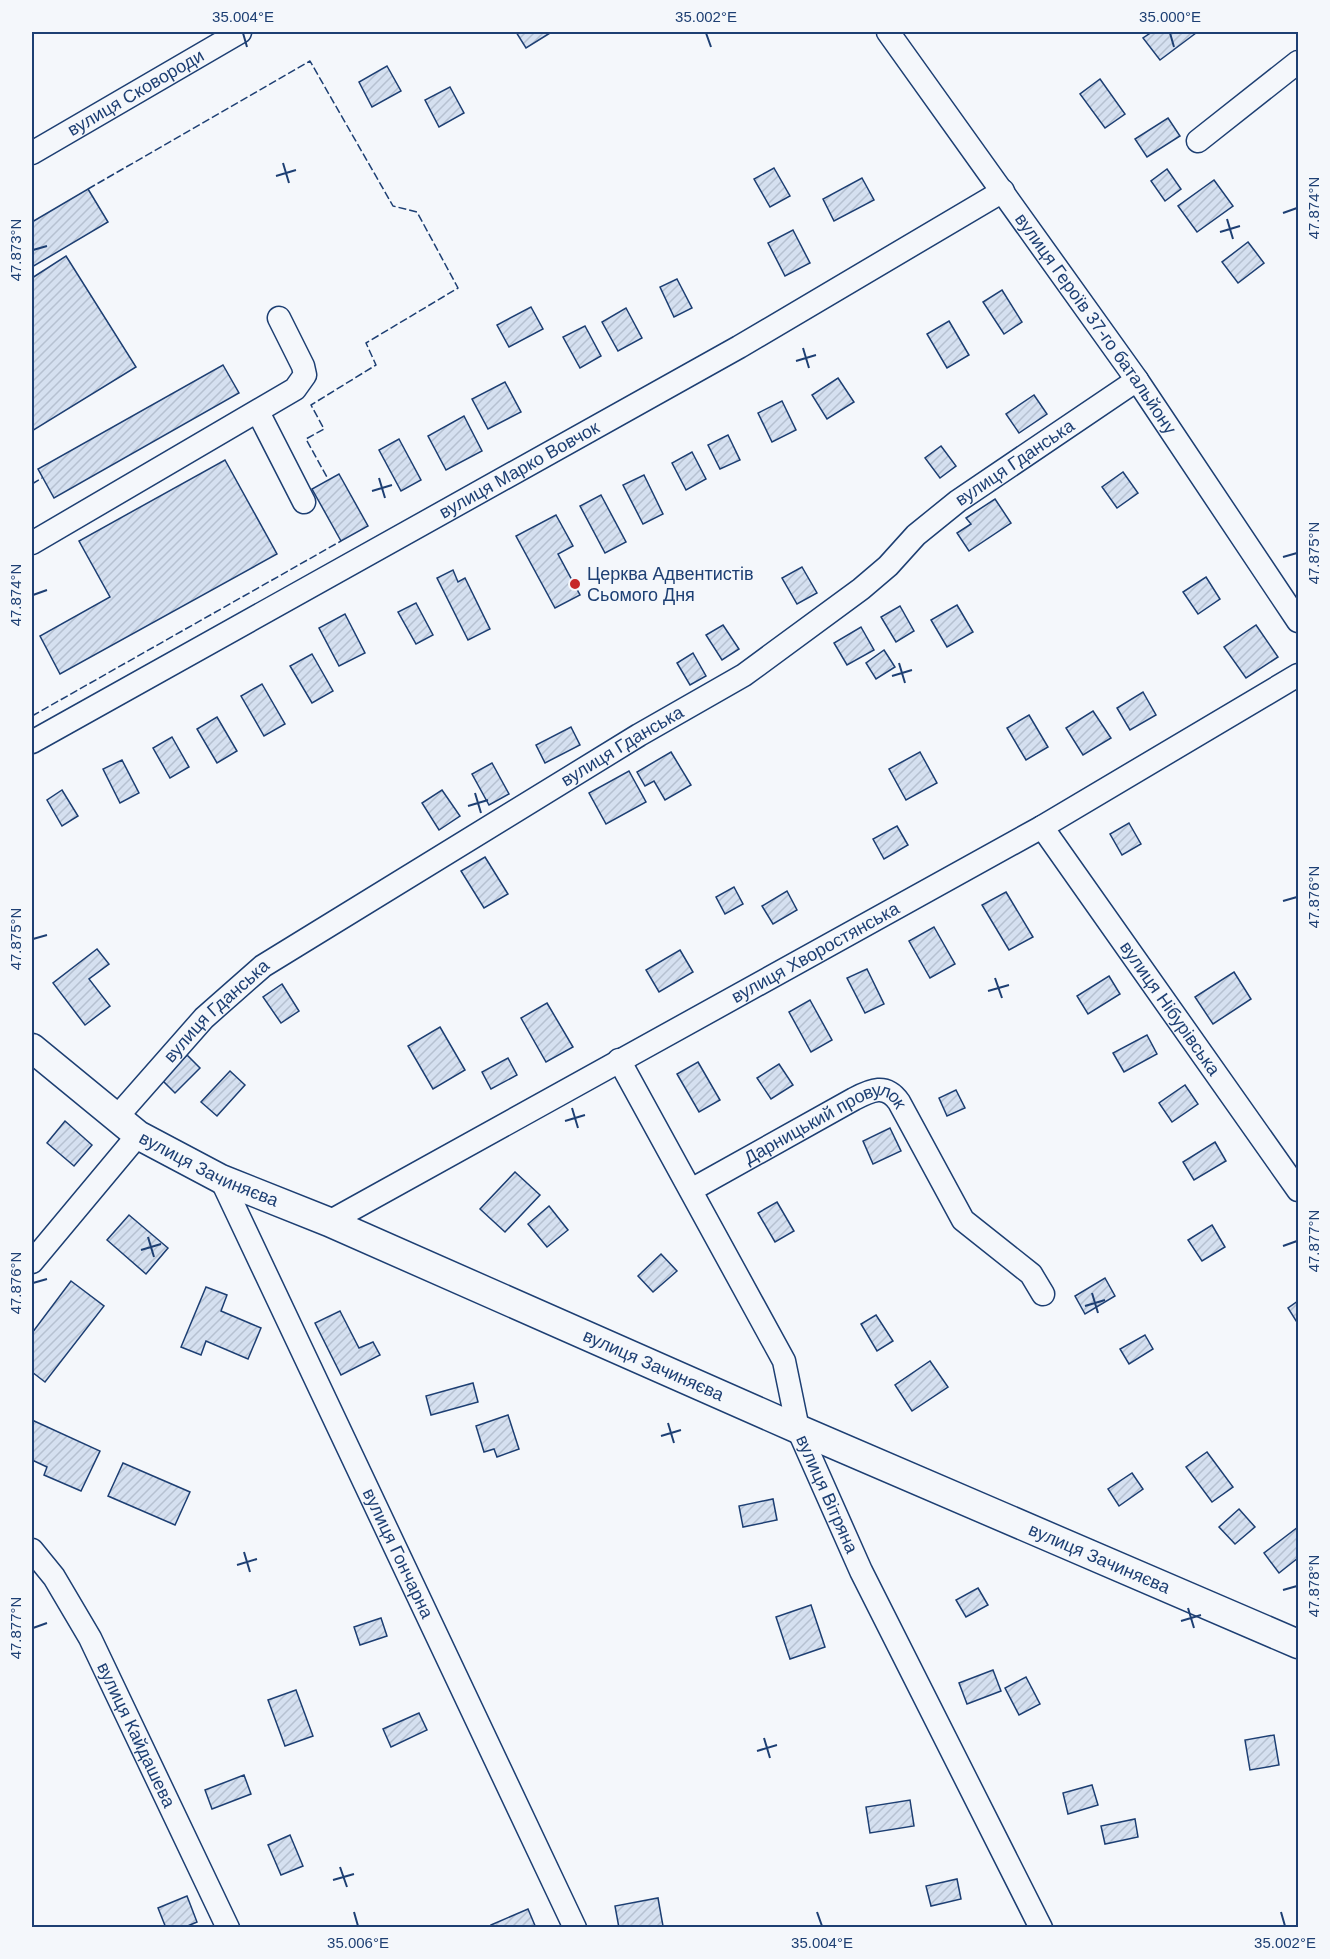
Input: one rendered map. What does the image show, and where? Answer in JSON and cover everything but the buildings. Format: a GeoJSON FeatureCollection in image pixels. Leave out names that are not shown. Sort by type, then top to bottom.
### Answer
{"type":"FeatureCollection","features":[{"type":"Feature","properties":{"kind":"main road","name":"вулиця Зачиняєва"},"geometry":{"type":"LineString","coordinates":[[32,1048],[138,1135],[221,1179],[329,1222],[798,1429],[1299,1644]]}},
{"type":"Feature","properties":{"kind":"street","name":"вулиця Сковороди"},"geometry":{"type":"LineString","coordinates":[[32,153],[240,32]]}},
{"type":"Feature","properties":{"kind":"street","name":"вулиця Героїв 37-го батальйону"},"geometry":{"type":"LineString","coordinates":[[888,32],[1137,380],[1299,621]]}},
{"type":"Feature","properties":{"kind":"street"},"geometry":{"type":"LineString","coordinates":[[1198,141],[1299,62]]}},
{"type":"Feature","properties":{"kind":"street","name":"вулиця Марко Вовчок"},"geometry":{"type":"LineString","coordinates":[[32,742],[739,347],[1003,191]]}},
{"type":"Feature","properties":{"kind":"street"},"geometry":{"type":"LineString","coordinates":[[32,543],[295,389],[304,375],[303,366],[279,318]]}},
{"type":"Feature","properties":{"kind":"street","name":"вулиця Гданська"},"geometry":{"type":"LineString","coordinates":[[116,1118],[204,1018],[237,987],[280,953],[330,926],[639,735],[744,675],[861,589],[916,535],[958,501],[1137,380]]}},
{"type":"Feature","properties":{"kind":"street"},"geometry":{"type":"LineString","coordinates":[[258,412],[304,502]]}},
{"type":"Feature","properties":{"kind":"street","name":"вулиця Хворостянська"},"geometry":{"type":"LineString","coordinates":[[329,1222],[1042,827],[1299,675]]}},
{"type":"Feature","properties":{"kind":"street","name":"вулиця Нібурівська"},"geometry":{"type":"LineString","coordinates":[[1042,827],[1299,1190]]}},
{"type":"Feature","properties":{"kind":"street","name":"вулиця Вітряна"},"geometry":{"type":"LineString","coordinates":[[619,1060],[784,1361],[798,1429],[861,1571],[1041,1928]]}},
{"type":"Feature","properties":{"kind":"street","name":"Дарницький провулок"},"geometry":{"type":"LineString","coordinates":[[691,1190],[817,1118],[869,1091],[883,1089],[892,1092],[963,1220],[1031,1274],[1043,1294]]}},
{"type":"Feature","properties":{"kind":"street"},"geometry":{"type":"LineString","coordinates":[[32,1262],[138,1135]]}},
{"type":"Feature","properties":{"kind":"street","name":"вулиця Гончарна"},"geometry":{"type":"LineString","coordinates":[[221,1179],[575,1928]]}},
{"type":"Feature","properties":{"kind":"street","name":"вулиця Кайдашева"},"geometry":{"type":"LineString","coordinates":[[32,1550],[54,1577],[90,1638],[228,1928]]}},
{"type":"Feature","properties":{"kind":"fence"},"geometry":{"type":"LineString","coordinates":[[88,189],[310,61],[393,206],[417,212],[458,288],[366,343],[376,365],[311,405],[324,429],[306,439],[328,479]]}},
{"type":"Feature","properties":{"kind":"fence"},"geometry":{"type":"LineString","coordinates":[[32,484],[42,478]]}},
{"type":"Feature","properties":{"kind":"fence"},"geometry":{"type":"LineString","coordinates":[[32,716],[341,541]]}},
{"type":"Feature","properties":{"kind":"place","name":"Церква Адвентистів Сьомого Дня"},"geometry":{"type":"Point","coordinates":[575,584]}}]}
